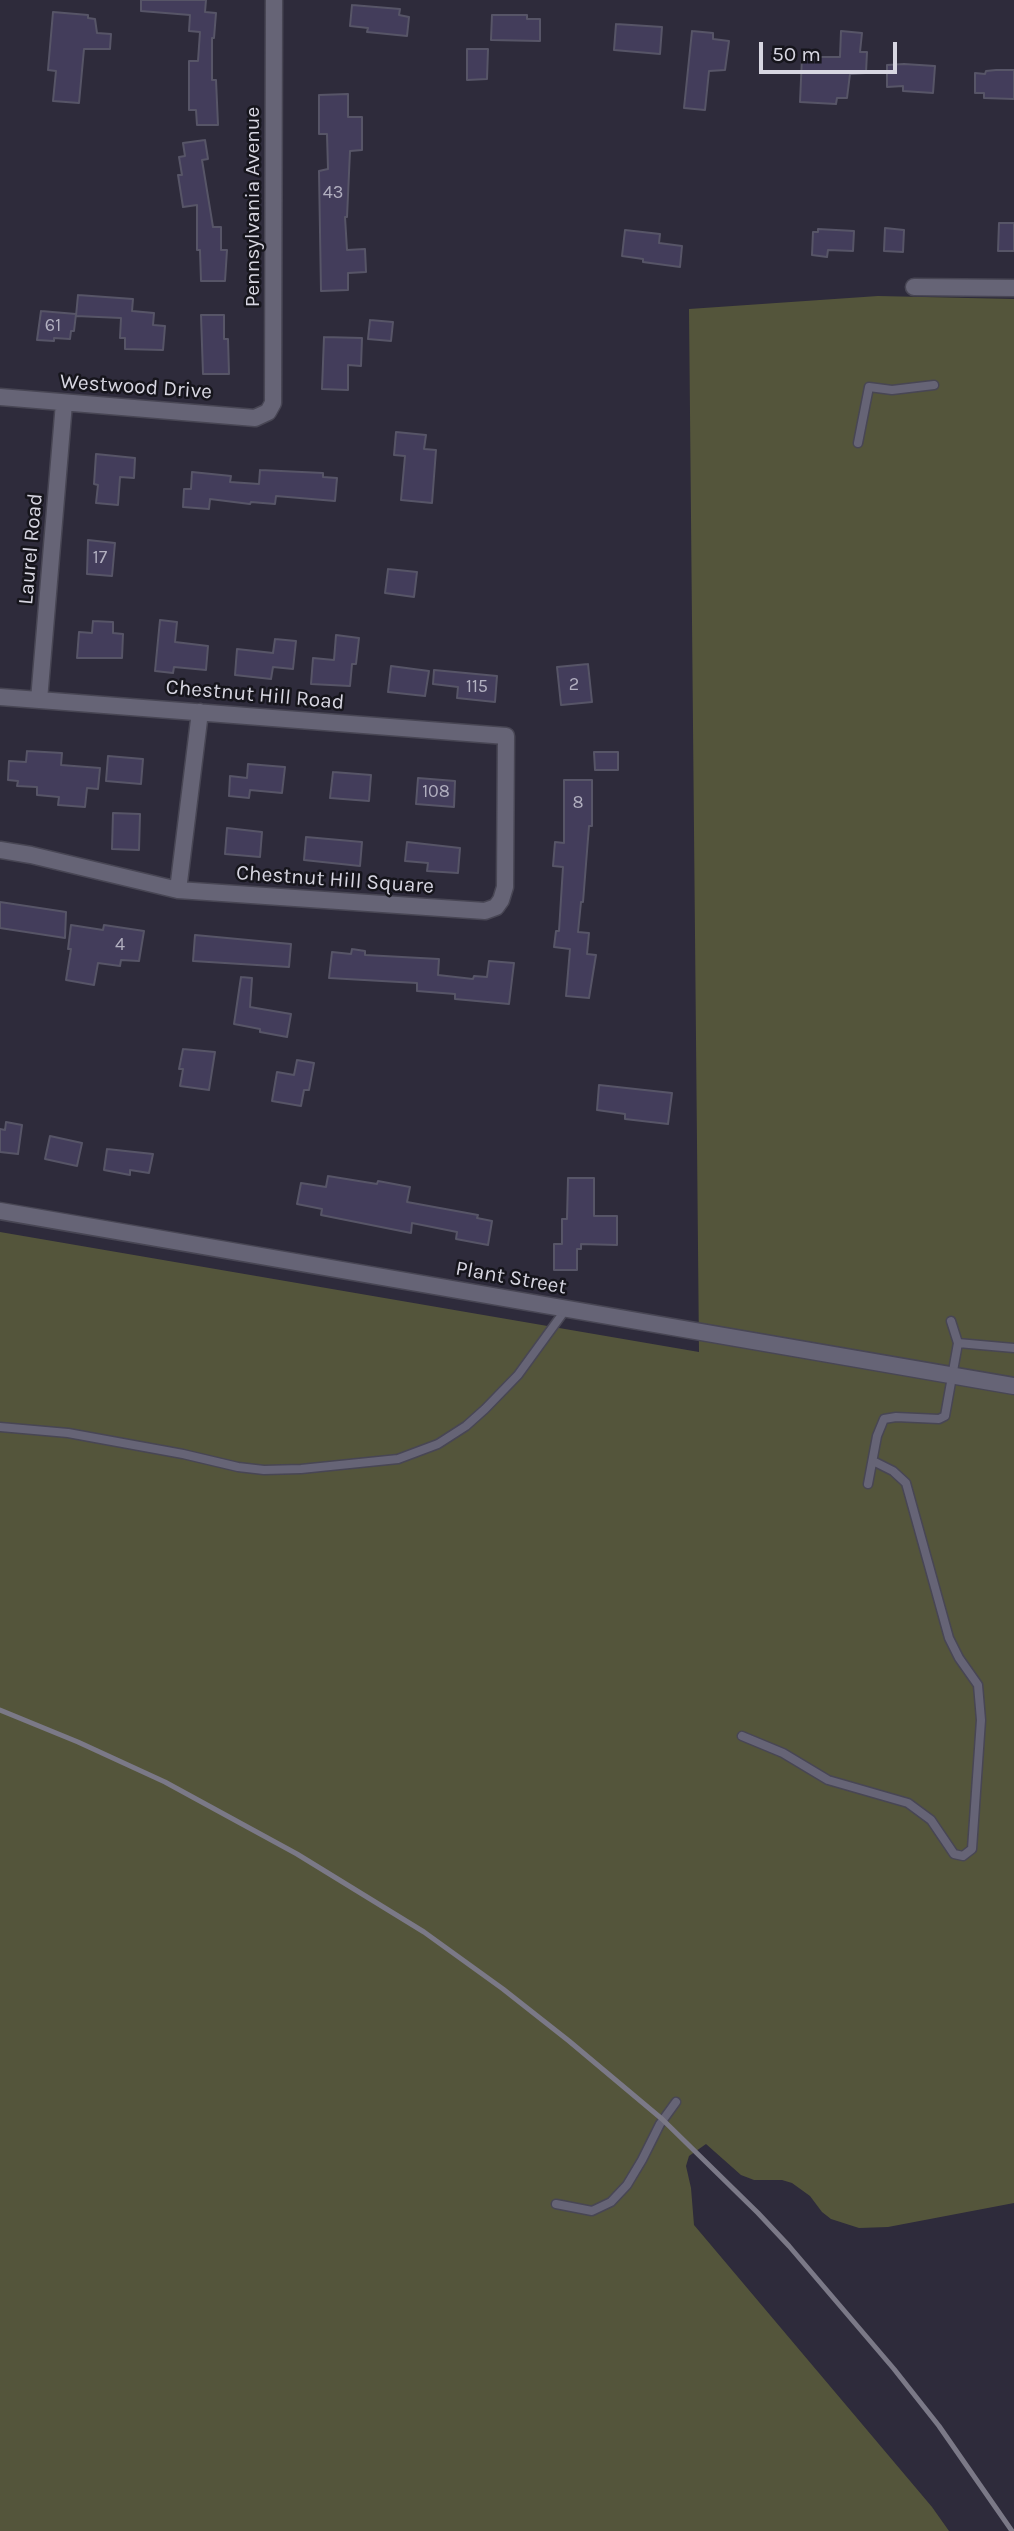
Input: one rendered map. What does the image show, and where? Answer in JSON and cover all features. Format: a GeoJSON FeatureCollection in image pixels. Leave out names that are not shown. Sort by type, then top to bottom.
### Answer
{"type":"FeatureCollection","features":[{"type":"Feature","properties":{"kind":"street","name":"Pennsylvania Avenue"},"geometry":{"type":"LineString","coordinates":[[268,412],[273,403],[274,0]]}},
{"type":"Feature","properties":{"kind":"street"},"geometry":{"type":"LineString","coordinates":[[914,287],[1014,288]]}},
{"type":"Feature","properties":{"kind":"street","name":"Westwood Drive"},"geometry":{"type":"LineString","coordinates":[[0,397],[255,418],[268,412]]}},
{"type":"Feature","properties":{"kind":"street","name":"Laurel Road"},"geometry":{"type":"LineString","coordinates":[[39,700],[64,403]]}},
{"type":"Feature","properties":{"kind":"street","name":"Chestnut Hill Road"},"geometry":{"type":"LineString","coordinates":[[0,697],[506,736]]}},
{"type":"Feature","properties":{"kind":"street"},"geometry":{"type":"LineString","coordinates":[[0,850],[178,890],[200,712]]}},
{"type":"Feature","properties":{"kind":"street","name":"Chestnut Hill Square"},"geometry":{"type":"LineString","coordinates":[[178,890],[472,911],[496,907],[505,887],[506,736]]}},
{"type":"Feature","properties":{"kind":"street","name":"Plant Street"},"geometry":{"type":"LineString","coordinates":[[0,1211],[1014,1386]]}},
{"type":"Feature","properties":{"kind":"lane"},"geometry":{"type":"LineString","coordinates":[[858,443],[869,387],[892,390],[934,385]]}},
{"type":"Feature","properties":{"kind":"lane"},"geometry":{"type":"LineString","coordinates":[[0,1427],[56,1431],[264,1470],[398,1459],[438,1444],[466,1426],[485,1409],[518,1375],[566,1308]]}},
{"type":"Feature","properties":{"kind":"lane"},"geometry":{"type":"LineString","coordinates":[[868,1484],[877,1436],[884,1419],[896,1416],[939,1419],[944,1416],[958,1343],[951,1321]]}},
{"type":"Feature","properties":{"kind":"lane"},"geometry":{"type":"LineString","coordinates":[[958,1343],[1014,1348]]}},
{"type":"Feature","properties":{"kind":"lane"},"geometry":{"type":"LineString","coordinates":[[742,1736],[783,1753],[828,1780],[897,1799],[915,1807],[930,1820],[954,1854],[963,1856],[969,1852],[974,1842],[982,1708],[978,1685],[949,1638],[906,1483],[893,1471],[873,1461]]}},
{"type":"Feature","properties":{"kind":"lane"},"geometry":{"type":"LineString","coordinates":[[556,2204],[592,2210],[611,2202],[627,2185],[660,2123],[676,2102]]}},
{"type":"Feature","properties":{"kind":"green space"},"geometry":{"type":"Polygon","coordinates":[[[878,296],[1014,299],[1014,2203],[888,2227],[859,2228],[831,2219],[810,2196],[792,2183],[782,2180],[754,2180],[741,2175],[706,2144],[689,2156],[686,2166],[694,2225],[932,2507],[949,2531],[0,2531],[0,1232],[699,1352],[689,309],[878,296]]]}},
{"type":"Feature","properties":{"kind":"building"},"geometry":{"type":"Polygon","coordinates":[[[141,0],[206,0],[205,12],[216,13],[212,38],[212,80],[216,80],[218,125],[197,125],[196,110],[189,110],[189,61],[198,61],[200,32],[189,31],[190,15],[141,11],[141,0]]]}},
{"type":"Feature","properties":{"kind":"building"},"geometry":{"type":"Polygon","coordinates":[[[352,5],[400,9],[399,15],[409,17],[407,36],[367,32],[368,28],[350,26],[352,5]]]}},
{"type":"Feature","properties":{"kind":"building"},"geometry":{"type":"Polygon","coordinates":[[[53,12],[88,15],[88,18],[95,19],[97,33],[111,34],[110,49],[84,49],[79,103],[53,101],[56,71],[48,70],[53,12]]]}},
{"type":"Feature","properties":{"kind":"building"},"geometry":{"type":"Polygon","coordinates":[[[492,15],[527,15],[527,19],[540,19],[540,41],[491,40],[492,15]]]}},
{"type":"Feature","properties":{"kind":"building"},"geometry":{"type":"Polygon","coordinates":[[[616,24],[662,27],[660,54],[614,50],[616,24]]]}},
{"type":"Feature","properties":{"kind":"building"},"geometry":{"type":"Polygon","coordinates":[[[692,31],[713,33],[713,39],[729,41],[725,70],[709,71],[705,110],[684,108],[692,31]]]}},
{"type":"Feature","properties":{"kind":"building"},"geometry":{"type":"Polygon","coordinates":[[[841,31],[862,33],[860,52],[867,52],[866,73],[850,74],[847,98],[837,98],[836,104],[800,102],[802,57],[840,57],[841,31]]]}},
{"type":"Feature","properties":{"kind":"building"},"geometry":{"type":"Polygon","coordinates":[[[467,49],[488,49],[487,79],[467,80],[467,49]]]}},
{"type":"Feature","properties":{"kind":"building"},"geometry":{"type":"Polygon","coordinates":[[[887,65],[935,66],[933,93],[903,91],[903,86],[887,87],[887,65]]]}},
{"type":"Feature","properties":{"kind":"building"},"geometry":{"type":"Polygon","coordinates":[[[1014,70],[1014,99],[984,98],[984,93],[975,93],[975,73],[1014,70]]]}},
{"type":"Feature","properties":{"kind":"building"},"geometry":{"type":"Polygon","coordinates":[[[348,94],[348,117],[362,117],[362,150],[350,151],[345,217],[347,250],[365,249],[366,272],[348,273],[348,290],[321,291],[319,171],[328,169],[327,134],[319,134],[319,95],[348,94]]]}},
{"type":"Feature","properties":{"kind":"building"},"geometry":{"type":"Polygon","coordinates":[[[205,140],[208,159],[202,160],[213,227],[221,227],[221,250],[227,250],[225,281],[201,281],[200,250],[197,250],[197,205],[183,207],[178,175],[182,175],[179,157],[185,156],[183,143],[205,140]]]}},
{"type":"Feature","properties":{"kind":"building"},"geometry":{"type":"Polygon","coordinates":[[[999,223],[1014,223],[1014,251],[998,251],[999,223]]]}},
{"type":"Feature","properties":{"kind":"building"},"geometry":{"type":"Polygon","coordinates":[[[885,228],[904,230],[903,252],[884,251],[885,228]]]}},
{"type":"Feature","properties":{"kind":"building"},"geometry":{"type":"Polygon","coordinates":[[[818,229],[854,231],[853,251],[828,250],[827,257],[812,255],[813,232],[818,232],[818,229]]]}},
{"type":"Feature","properties":{"kind":"building"},"geometry":{"type":"Polygon","coordinates":[[[625,230],[660,234],[659,243],[682,246],[680,267],[622,256],[625,230]]]}},
{"type":"Feature","properties":{"kind":"building"},"geometry":{"type":"Polygon","coordinates":[[[78,295],[133,299],[132,311],[154,313],[153,325],[165,326],[163,350],[125,349],[125,338],[120,338],[121,318],[76,316],[78,295]]]}},
{"type":"Feature","properties":{"kind":"building"},"geometry":{"type":"Polygon","coordinates":[[[41,311],[76,314],[70,339],[37,340],[41,311]]]}},
{"type":"Feature","properties":{"kind":"building"},"geometry":{"type":"Polygon","coordinates":[[[201,315],[224,315],[229,374],[203,374],[201,315]]]}},
{"type":"Feature","properties":{"kind":"building"},"geometry":{"type":"Polygon","coordinates":[[[370,320],[393,322],[391,341],[368,339],[370,320]]]}},
{"type":"Feature","properties":{"kind":"building"},"geometry":{"type":"Polygon","coordinates":[[[324,337],[362,338],[361,366],[348,365],[348,390],[322,389],[324,337]]]}},
{"type":"Feature","properties":{"kind":"building"},"geometry":{"type":"Polygon","coordinates":[[[396,432],[426,435],[424,449],[436,450],[432,503],[401,500],[405,456],[394,455],[396,432]]]}},
{"type":"Feature","properties":{"kind":"building"},"geometry":{"type":"Polygon","coordinates":[[[96,454],[135,458],[134,478],[120,477],[118,505],[96,503],[96,454]]]}},
{"type":"Feature","properties":{"kind":"building"},"geometry":{"type":"Polygon","coordinates":[[[260,470],[323,473],[323,477],[337,478],[335,501],[276,496],[275,504],[210,499],[209,509],[183,507],[184,489],[191,489],[192,472],[231,476],[230,482],[259,484],[260,470]]]}},
{"type":"Feature","properties":{"kind":"building"},"geometry":{"type":"Polygon","coordinates":[[[88,540],[115,543],[112,576],[87,574],[88,540]]]}},
{"type":"Feature","properties":{"kind":"building"},"geometry":{"type":"Polygon","coordinates":[[[388,569],[417,572],[414,597],[385,593],[388,569]]]}},
{"type":"Feature","properties":{"kind":"building"},"geometry":{"type":"Polygon","coordinates":[[[160,620],[177,622],[175,642],[208,646],[206,670],[174,667],[173,673],[155,671],[160,620]]]}},
{"type":"Feature","properties":{"kind":"building"},"geometry":{"type":"Polygon","coordinates":[[[93,621],[113,622],[113,633],[123,634],[122,658],[77,658],[79,632],[92,633],[93,621]]]}},
{"type":"Feature","properties":{"kind":"building"},"geometry":{"type":"Polygon","coordinates":[[[336,635],[359,638],[350,686],[311,684],[313,658],[334,660],[336,635]]]}},
{"type":"Feature","properties":{"kind":"building"},"geometry":{"type":"Polygon","coordinates":[[[275,639],[296,641],[293,669],[273,667],[271,679],[235,675],[237,649],[273,653],[275,639]]]}},
{"type":"Feature","properties":{"kind":"building"},"geometry":{"type":"Polygon","coordinates":[[[588,664],[592,702],[561,705],[557,667],[588,664]]]}},
{"type":"Feature","properties":{"kind":"building"},"geometry":{"type":"Polygon","coordinates":[[[391,666],[429,671],[425,696],[388,692],[391,666]]]}},
{"type":"Feature","properties":{"kind":"building"},"geometry":{"type":"Polygon","coordinates":[[[434,670],[497,676],[495,702],[457,698],[458,687],[433,684],[434,670]]]}},
{"type":"Feature","properties":{"kind":"building"},"geometry":{"type":"Polygon","coordinates":[[[27,751],[62,753],[61,765],[100,768],[98,789],[87,788],[85,807],[58,805],[59,797],[37,795],[37,787],[17,786],[18,781],[8,780],[9,761],[26,762],[27,751]]]}},
{"type":"Feature","properties":{"kind":"building"},"geometry":{"type":"Polygon","coordinates":[[[594,752],[618,752],[618,770],[595,770],[594,752]]]}},
{"type":"Feature","properties":{"kind":"building"},"geometry":{"type":"Polygon","coordinates":[[[108,756],[143,759],[141,784],[106,781],[108,756]]]}},
{"type":"Feature","properties":{"kind":"building"},"geometry":{"type":"Polygon","coordinates":[[[248,764],[285,767],[282,793],[250,790],[249,798],[229,796],[230,776],[247,778],[248,764]]]}},
{"type":"Feature","properties":{"kind":"building"},"geometry":{"type":"Polygon","coordinates":[[[333,772],[371,775],[369,801],[330,798],[333,772]]]}},
{"type":"Feature","properties":{"kind":"building"},"geometry":{"type":"Polygon","coordinates":[[[418,778],[455,781],[454,807],[416,804],[418,778]]]}},
{"type":"Feature","properties":{"kind":"building"},"geometry":{"type":"Polygon","coordinates":[[[564,780],[592,780],[592,826],[589,826],[578,932],[589,933],[587,954],[596,955],[589,998],[566,996],[570,949],[554,947],[556,931],[559,931],[563,867],[553,866],[555,842],[564,843],[564,780]]]}},
{"type":"Feature","properties":{"kind":"building"},"geometry":{"type":"Polygon","coordinates":[[[113,813],[140,814],[139,850],[112,849],[113,813]]]}},
{"type":"Feature","properties":{"kind":"building"},"geometry":{"type":"Polygon","coordinates":[[[227,828],[262,832],[260,857],[225,854],[227,828]]]}},
{"type":"Feature","properties":{"kind":"building"},"geometry":{"type":"Polygon","coordinates":[[[306,837],[362,842],[360,866],[304,860],[306,837]]]}},
{"type":"Feature","properties":{"kind":"building"},"geometry":{"type":"Polygon","coordinates":[[[407,842],[460,848],[458,873],[427,871],[428,863],[405,861],[407,842]]]}},
{"type":"Feature","properties":{"kind":"building"},"geometry":{"type":"Polygon","coordinates":[[[0,902],[66,912],[65,938],[0,928],[0,902]]]}},
{"type":"Feature","properties":{"kind":"building"},"geometry":{"type":"Polygon","coordinates":[[[71,925],[103,930],[104,925],[144,931],[139,961],[121,960],[120,966],[98,963],[94,985],[66,980],[71,949],[68,949],[71,925]]]}},
{"type":"Feature","properties":{"kind":"building"},"geometry":{"type":"Polygon","coordinates":[[[195,935],[291,944],[289,967],[193,961],[195,935]]]}},
{"type":"Feature","properties":{"kind":"building"},"geometry":{"type":"Polygon","coordinates":[[[352,949],[365,951],[365,955],[439,959],[438,975],[473,979],[474,976],[487,977],[489,961],[514,963],[509,1004],[455,999],[455,994],[417,991],[417,983],[329,978],[332,952],[351,954],[352,949]]]}},
{"type":"Feature","properties":{"kind":"building"},"geometry":{"type":"Polygon","coordinates":[[[241,977],[252,978],[250,1007],[291,1014],[287,1037],[234,1024],[241,977]]]}},
{"type":"Feature","properties":{"kind":"building"},"geometry":{"type":"Polygon","coordinates":[[[183,1049],[215,1052],[209,1090],[180,1086],[183,1069],[179,1069],[183,1049]]]}},
{"type":"Feature","properties":{"kind":"building"},"geometry":{"type":"Polygon","coordinates":[[[297,1060],[314,1063],[309,1090],[304,1090],[301,1106],[272,1101],[277,1072],[294,1075],[297,1060]]]}},
{"type":"Feature","properties":{"kind":"building"},"geometry":{"type":"Polygon","coordinates":[[[599,1085],[672,1093],[668,1124],[625,1119],[625,1114],[597,1110],[599,1085]]]}},
{"type":"Feature","properties":{"kind":"building"},"geometry":{"type":"Polygon","coordinates":[[[6,1122],[22,1125],[18,1154],[0,1152],[0,1129],[5,1130],[6,1122]]]}},
{"type":"Feature","properties":{"kind":"building"},"geometry":{"type":"Polygon","coordinates":[[[50,1136],[82,1143],[77,1166],[45,1159],[50,1136]]]}},
{"type":"Feature","properties":{"kind":"building"},"geometry":{"type":"Polygon","coordinates":[[[107,1149],[153,1154],[149,1173],[130,1170],[130,1175],[104,1170],[107,1149]]]}},
{"type":"Feature","properties":{"kind":"building"},"geometry":{"type":"Polygon","coordinates":[[[328,1176],[410,1187],[407,1202],[478,1215],[477,1218],[492,1221],[488,1245],[456,1239],[457,1232],[412,1223],[411,1233],[321,1215],[322,1209],[297,1204],[301,1183],[326,1187],[328,1176]]]}},
{"type":"Feature","properties":{"kind":"building"},"geometry":{"type":"Polygon","coordinates":[[[568,1178],[594,1178],[594,1216],[617,1216],[617,1245],[581,1244],[581,1249],[577,1249],[577,1270],[554,1270],[554,1244],[562,1244],[562,1219],[567,1219],[568,1178]]]}},
{"type":"Feature","properties":{"kind":"railway"},"geometry":{"type":"LineString","coordinates":[[0,1710],[165,1782],[297,1854],[424,1932],[569,2041],[662,2119],[789,2246],[939,2426],[1012,2531]]}}]}
